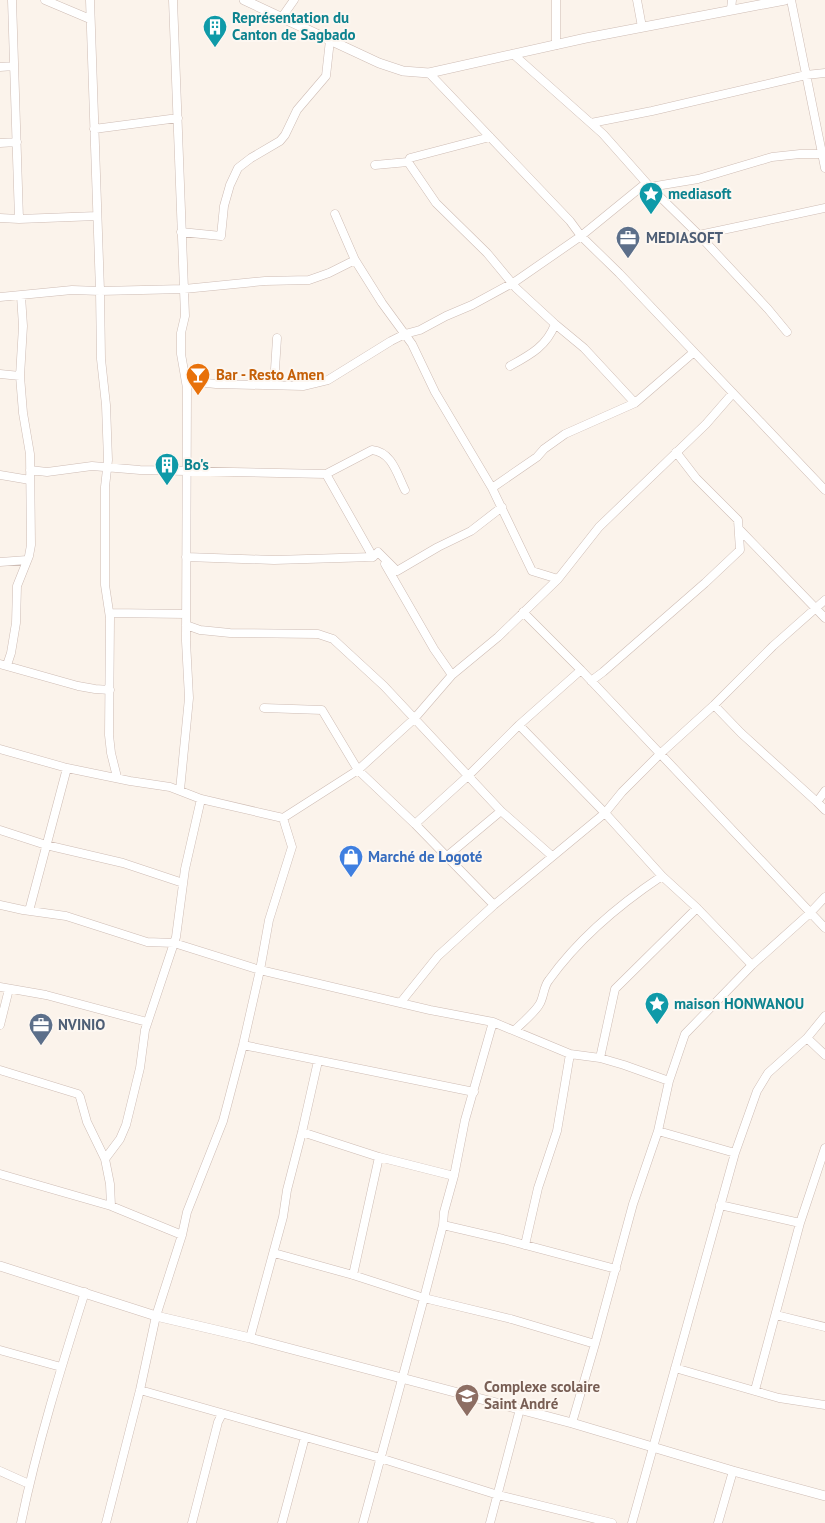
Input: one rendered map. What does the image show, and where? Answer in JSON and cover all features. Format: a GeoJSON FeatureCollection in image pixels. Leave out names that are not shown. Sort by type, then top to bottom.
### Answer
{"type":"FeatureCollection","features":[{"type":"Feature","properties":{"kind":"street"},"geometry":{"type":"LineString","coordinates":[[12,0],[19,219]]}},
{"type":"Feature","properties":{"kind":"street"},"geometry":{"type":"LineString","coordinates":[[45,0],[90,19]]}},
{"type":"Feature","properties":{"kind":"street"},"geometry":{"type":"LineString","coordinates":[[90,0],[101,359],[106,405],[108,468],[105,487],[105,585],[110,613],[111,753],[117,777]]}},
{"type":"Feature","properties":{"kind":"street"},"geometry":{"type":"LineString","coordinates":[[173,0],[185,316],[181,333],[180,354],[187,381],[186,625],[189,698],[180,790]]}},
{"type":"Feature","properties":{"kind":"street"},"geometry":{"type":"LineString","coordinates":[[244,0],[390,67],[410,72],[429,73],[642,27],[732,5],[784,0]]}},
{"type":"Feature","properties":{"kind":"street"},"geometry":{"type":"LineString","coordinates":[[282,17],[294,0]]}},
{"type":"Feature","properties":{"kind":"street"},"geometry":{"type":"LineString","coordinates":[[556,0],[556,45]]}},
{"type":"Feature","properties":{"kind":"street"},"geometry":{"type":"LineString","coordinates":[[637,0],[642,27]]}},
{"type":"Feature","properties":{"kind":"street"},"geometry":{"type":"LineString","coordinates":[[791,0],[824,154],[825,168]]}},
{"type":"Feature","properties":{"kind":"street"},"geometry":{"type":"LineString","coordinates":[[181,232],[221,236],[224,206],[230,185],[238,168],[280,141],[286,135],[297,110],[326,76],[330,40]]}},
{"type":"Feature","properties":{"kind":"street"},"geometry":{"type":"LineString","coordinates":[[513,54],[590,122],[648,185],[699,235],[787,332]]}},
{"type":"Feature","properties":{"kind":"street"},"geometry":{"type":"LineString","coordinates":[[0,67],[14,66]]}},
{"type":"Feature","properties":{"kind":"street"},"geometry":{"type":"LineString","coordinates":[[429,73],[570,222],[581,236],[619,273],[825,490]]}},
{"type":"Feature","properties":{"kind":"street"},"geometry":{"type":"LineString","coordinates":[[590,122],[652,111],[806,75],[825,73]]}},
{"type":"Feature","properties":{"kind":"street"},"geometry":{"type":"LineString","coordinates":[[94,128],[178,118]]}},
{"type":"Feature","properties":{"kind":"street"},"geometry":{"type":"LineString","coordinates":[[375,165],[408,162],[410,158],[490,138]]}},
{"type":"Feature","properties":{"kind":"street"},"geometry":{"type":"LineString","coordinates":[[0,143],[17,142]]}},
{"type":"Feature","properties":{"kind":"street"},"geometry":{"type":"LineString","coordinates":[[187,381],[216,384],[303,386],[328,380],[405,334],[420,330],[446,316],[472,306],[512,283],[581,236],[648,185],[698,179],[772,157],[824,154]]}},
{"type":"Feature","properties":{"kind":"street"},"geometry":{"type":"LineString","coordinates":[[408,162],[436,203],[487,253],[512,283],[555,324],[584,348],[635,403]]}},
{"type":"Feature","properties":{"kind":"street"},"geometry":{"type":"LineString","coordinates":[[699,235],[825,208]]}},
{"type":"Feature","properties":{"kind":"street"},"geometry":{"type":"LineString","coordinates":[[335,214],[355,260],[382,303],[412,344],[435,392],[492,488],[532,572],[558,579]]}},
{"type":"Feature","properties":{"kind":"street"},"geometry":{"type":"LineString","coordinates":[[0,218],[97,216]]}},
{"type":"Feature","properties":{"kind":"street"},"geometry":{"type":"LineString","coordinates":[[0,297],[72,290],[184,289],[257,282],[309,280],[329,273],[355,260]]}},
{"type":"Feature","properties":{"kind":"street"},"geometry":{"type":"LineString","coordinates":[[20,296],[23,326],[20,376],[30,470],[31,545],[28,560],[17,586],[16,623],[11,653],[3,664],[78,686],[110,690]]}},
{"type":"Feature","properties":{"kind":"street"},"geometry":{"type":"LineString","coordinates":[[510,366],[542,346],[551,335],[555,324]]}},
{"type":"Feature","properties":{"kind":"street"},"geometry":{"type":"LineString","coordinates":[[274,385],[277,338]]}},
{"type":"Feature","properties":{"kind":"street"},"geometry":{"type":"LineString","coordinates":[[492,488],[537,458],[544,449],[565,434],[597,418],[635,403],[694,352]]}},
{"type":"Feature","properties":{"kind":"street"},"geometry":{"type":"LineString","coordinates":[[0,374],[20,376]]}},
{"type":"Feature","properties":{"kind":"street"},"geometry":{"type":"LineString","coordinates":[[0,748],[67,768],[180,790],[201,799],[283,818],[358,770],[414,719],[452,675],[498,637],[558,579],[599,527],[706,424],[733,393]]}},
{"type":"Feature","properties":{"kind":"street"},"geometry":{"type":"LineString","coordinates":[[30,470],[47,472],[92,466],[187,472],[326,474],[372,450],[378,450],[391,461],[405,490]]}},
{"type":"Feature","properties":{"kind":"street"},"geometry":{"type":"LineString","coordinates":[[591,681],[706,583],[740,550],[738,520],[696,478],[676,452]]}},
{"type":"Feature","properties":{"kind":"street"},"geometry":{"type":"LineString","coordinates":[[0,474],[30,480]]}},
{"type":"Feature","properties":{"kind":"street"},"geometry":{"type":"LineString","coordinates":[[326,474],[452,675]]}},
{"type":"Feature","properties":{"kind":"street"},"geometry":{"type":"LineString","coordinates":[[186,557],[274,560],[376,554],[397,571],[438,547],[471,531],[502,507]]}},
{"type":"Feature","properties":{"kind":"street"},"geometry":{"type":"LineString","coordinates":[[739,530],[825,618]]}},
{"type":"Feature","properties":{"kind":"street"},"geometry":{"type":"LineString","coordinates":[[0,562],[28,560]]}},
{"type":"Feature","properties":{"kind":"street"},"geometry":{"type":"LineString","coordinates":[[401,1002],[438,956],[494,905],[605,813],[622,792],[660,754],[714,705],[773,646],[825,600]]}},
{"type":"Feature","properties":{"kind":"street"},"geometry":{"type":"LineString","coordinates":[[523,612],[581,670],[825,928]]}},
{"type":"Feature","properties":{"kind":"street"},"geometry":{"type":"LineString","coordinates":[[110,613],[186,614]]}},
{"type":"Feature","properties":{"kind":"street"},"geometry":{"type":"LineString","coordinates":[[186,625],[212,632],[305,634],[328,636],[333,639],[384,686],[501,811],[552,856]]}},
{"type":"Feature","properties":{"kind":"street"},"geometry":{"type":"LineString","coordinates":[[415,824],[469,775],[519,725],[581,670]]}},
{"type":"Feature","properties":{"kind":"street"},"geometry":{"type":"LineString","coordinates":[[714,705],[741,733],[825,810]]}},
{"type":"Feature","properties":{"kind":"street"},"geometry":{"type":"LineString","coordinates":[[264,708],[322,710],[358,770],[415,824],[494,905]]}},
{"type":"Feature","properties":{"kind":"street"},"geometry":{"type":"LineString","coordinates":[[519,725],[605,813],[662,876],[697,908],[752,965]]}},
{"type":"Feature","properties":{"kind":"street"},"geometry":{"type":"LineString","coordinates":[[29,911],[67,768]]}},
{"type":"Feature","properties":{"kind":"street"},"geometry":{"type":"LineString","coordinates":[[817,802],[825,791]]}},
{"type":"Feature","properties":{"kind":"street"},"geometry":{"type":"LineString","coordinates":[[105,1159],[120,1139],[126,1125],[140,1068],[147,1022],[174,943],[183,883],[201,799]]}},
{"type":"Feature","properties":{"kind":"street"},"geometry":{"type":"LineString","coordinates":[[446,857],[501,811]]}},
{"type":"Feature","properties":{"kind":"street"},"geometry":{"type":"LineString","coordinates":[[106,1523],[140,1390],[156,1316],[182,1235],[187,1212],[223,1122],[243,1045],[269,920],[292,846],[283,818]]}},
{"type":"Feature","properties":{"kind":"street"},"geometry":{"type":"LineString","coordinates":[[0,830],[46,845],[123,863],[183,883]]}},
{"type":"Feature","properties":{"kind":"street"},"geometry":{"type":"LineString","coordinates":[[515,1030],[540,1004],[547,982],[574,950],[637,892],[662,876]]}},
{"type":"Feature","properties":{"kind":"street"},"geometry":{"type":"LineString","coordinates":[[572,1423],[616,1269],[632,1204],[658,1131],[669,1082],[685,1034],[752,965],[825,897]]}},
{"type":"Feature","properties":{"kind":"street"},"geometry":{"type":"LineString","coordinates":[[0,905],[66,916],[147,942],[174,943],[260,970],[430,1010],[493,1022],[570,1054],[600,1058],[669,1082]]}},
{"type":"Feature","properties":{"kind":"street"},"geometry":{"type":"LineString","coordinates":[[600,1058],[615,989],[697,908]]}},
{"type":"Feature","properties":{"kind":"street"},"geometry":{"type":"LineString","coordinates":[[0,987],[46,995],[147,1022]]}},
{"type":"Feature","properties":{"kind":"street"},"geometry":{"type":"LineString","coordinates":[[0,1025],[9,989]]}},
{"type":"Feature","properties":{"kind":"street"},"geometry":{"type":"LineString","coordinates":[[632,1523],[720,1205],[757,1091],[768,1073],[807,1038],[825,1016]]}},
{"type":"Feature","properties":{"kind":"street"},"geometry":{"type":"LineString","coordinates":[[363,1523],[443,1225],[444,1212],[466,1120],[493,1022]]}},
{"type":"Feature","properties":{"kind":"street"},"geometry":{"type":"LineString","coordinates":[[807,1038],[825,1055]]}},
{"type":"Feature","properties":{"kind":"street"},"geometry":{"type":"LineString","coordinates":[[243,1045],[474,1092]]}},
{"type":"Feature","properties":{"kind":"street"},"geometry":{"type":"LineString","coordinates":[[525,1245],[538,1188],[557,1131],[570,1054]]}},
{"type":"Feature","properties":{"kind":"street"},"geometry":{"type":"LineString","coordinates":[[250,1338],[274,1254],[287,1190],[318,1061]]}},
{"type":"Feature","properties":{"kind":"street"},"geometry":{"type":"LineString","coordinates":[[0,1070],[78,1094],[87,1122],[105,1159],[110,1184],[111,1206]]}},
{"type":"Feature","properties":{"kind":"street"},"geometry":{"type":"LineString","coordinates":[[658,1131],[736,1153]]}},
{"type":"Feature","properties":{"kind":"street"},"geometry":{"type":"LineString","coordinates":[[302,1132],[379,1156],[454,1176]]}},
{"type":"Feature","properties":{"kind":"street"},"geometry":{"type":"LineString","coordinates":[[755,1390],[800,1223],[825,1148]]}},
{"type":"Feature","properties":{"kind":"street"},"geometry":{"type":"LineString","coordinates":[[353,1275],[379,1156]]}},
{"type":"Feature","properties":{"kind":"street"},"geometry":{"type":"LineString","coordinates":[[0,1174],[111,1206],[182,1235]]}},
{"type":"Feature","properties":{"kind":"street"},"geometry":{"type":"LineString","coordinates":[[720,1205],[800,1223]]}},
{"type":"Feature","properties":{"kind":"street"},"geometry":{"type":"LineString","coordinates":[[443,1225],[616,1269]]}},
{"type":"Feature","properties":{"kind":"street"},"geometry":{"type":"LineString","coordinates":[[274,1254],[353,1275],[424,1298],[511,1319],[595,1344]]}},
{"type":"Feature","properties":{"kind":"street"},"geometry":{"type":"LineString","coordinates":[[0,1266],[156,1316],[250,1338],[520,1409],[825,1496]]}},
{"type":"Feature","properties":{"kind":"street"},"geometry":{"type":"LineString","coordinates":[[21,1523],[29,1484],[61,1367],[86,1292]]}},
{"type":"Feature","properties":{"kind":"street"},"geometry":{"type":"LineString","coordinates":[[776,1315],[825,1327]]}},
{"type":"Feature","properties":{"kind":"street"},"geometry":{"type":"LineString","coordinates":[[0,1350],[61,1367]]}},
{"type":"Feature","properties":{"kind":"street"},"geometry":{"type":"LineString","coordinates":[[675,1368],[779,1398],[825,1405]]}},
{"type":"Feature","properties":{"kind":"street"},"geometry":{"type":"LineString","coordinates":[[140,1390],[380,1458],[498,1495],[612,1523]]}},
{"type":"Feature","properties":{"kind":"street"},"geometry":{"type":"LineString","coordinates":[[490,1523],[520,1409]]}},
{"type":"Feature","properties":{"kind":"street"},"geometry":{"type":"LineString","coordinates":[[192,1523],[218,1422],[222,1414]]}},
{"type":"Feature","properties":{"kind":"street"},"geometry":{"type":"LineString","coordinates":[[282,1523],[305,1437]]}},
{"type":"Feature","properties":{"kind":"street"},"geometry":{"type":"LineString","coordinates":[[0,1471],[29,1484]]}},
{"type":"Feature","properties":{"kind":"street"},"geometry":{"type":"LineString","coordinates":[[718,1523],[733,1471]]}},
{"type":"Feature","properties":{"kind":"place","name":"Représentation du Canton de Sagbado"},"geometry":{"type":"Point","coordinates":[215,48]}},
{"type":"Feature","properties":{"kind":"place","name":"mediasoft"},"geometry":{"type":"Point","coordinates":[651,215]}},
{"type":"Feature","properties":{"kind":"place","name":"MEDIASOFT"},"geometry":{"type":"Point","coordinates":[628,259]}},
{"type":"Feature","properties":{"kind":"place","name":"Bar - Resto Amen"},"geometry":{"type":"Point","coordinates":[198,396]}},
{"type":"Feature","properties":{"kind":"place","name":"Bo's"},"geometry":{"type":"Point","coordinates":[167,486]}},
{"type":"Feature","properties":{"kind":"place","name":"Marché de Logoté"},"geometry":{"type":"Point","coordinates":[351,878]}},
{"type":"Feature","properties":{"kind":"place","name":"maison HONWANOU"},"geometry":{"type":"Point","coordinates":[657,1025]}},
{"type":"Feature","properties":{"kind":"place","name":"NVINIO"},"geometry":{"type":"Point","coordinates":[41,1046]}},
{"type":"Feature","properties":{"kind":"place","name":"Complexe scolaire Saint André"},"geometry":{"type":"Point","coordinates":[467,1417]}}]}
